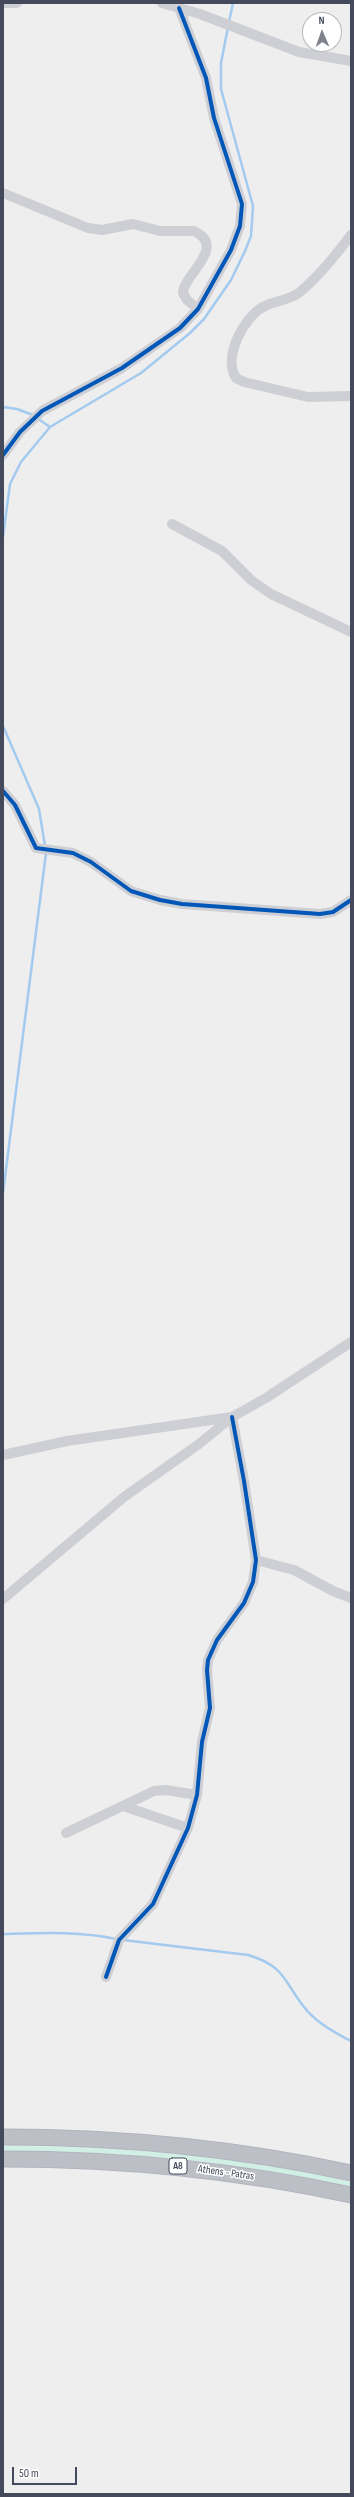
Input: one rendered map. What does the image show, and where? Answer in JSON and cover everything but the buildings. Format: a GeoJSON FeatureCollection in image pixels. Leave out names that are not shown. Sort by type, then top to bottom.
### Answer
{"type":"FeatureCollection","features":[{"type":"Feature","properties":{"kind":"highway","name":"Athens - Patras"},"geometry":{"type":"LineString","coordinates":[[3,2138],[100,2139],[180,2145],[258,2155],[351,2173]]}},
{"type":"Feature","properties":{"kind":"highway","name":"Athens - Patras"},"geometry":{"type":"LineString","coordinates":[[3,2159],[98,2160],[184,2167],[262,2178],[351,2195]]}},
{"type":"Feature","properties":{"kind":"street"},"geometry":{"type":"LineString","coordinates":[[3,3],[17,3]]}},
{"type":"Feature","properties":{"kind":"street"},"geometry":{"type":"LineString","coordinates":[[162,3],[200,14],[251,32],[306,54],[351,61]]}},
{"type":"Feature","properties":{"kind":"street"},"geometry":{"type":"LineString","coordinates":[[3,455],[20,432],[42,411],[141,356],[170,336],[198,309],[231,250],[240,226],[242,204],[214,118],[204,72],[179,8]]}},
{"type":"Feature","properties":{"kind":"street"},"geometry":{"type":"LineString","coordinates":[[3,193],[88,228],[102,230],[133,224],[160,231],[194,231],[199,233],[205,244],[205,256],[183,289],[187,300],[198,309]]}},
{"type":"Feature","properties":{"kind":"street"},"geometry":{"type":"LineString","coordinates":[[351,235],[319,275],[297,294],[259,310],[237,339],[231,364],[236,378],[244,382],[308,397],[351,396]]}},
{"type":"Feature","properties":{"kind":"street"},"geometry":{"type":"LineString","coordinates":[[172,524],[222,551],[251,580],[271,594],[351,632]]}},
{"type":"Feature","properties":{"kind":"street"},"geometry":{"type":"LineString","coordinates":[[3,791],[15,805],[36,848],[67,851],[91,862],[135,893],[182,904],[324,914],[337,910],[351,900]]}},
{"type":"Feature","properties":{"kind":"street"},"geometry":{"type":"LineString","coordinates":[[3,1599],[124,1497],[194,1448],[232,1417],[266,1398],[351,1342]]}},
{"type":"Feature","properties":{"kind":"street"},"geometry":{"type":"LineString","coordinates":[[3,1455],[67,1441],[232,1417]]}},
{"type":"Feature","properties":{"kind":"street"},"geometry":{"type":"LineString","coordinates":[[106,1977],[112,1953],[119,1940],[153,1904],[188,1828],[197,1795],[202,1742],[210,1708],[207,1670],[208,1660],[217,1640],[248,1596],[253,1582],[256,1560],[244,1481],[232,1417]]}},
{"type":"Feature","properties":{"kind":"street"},"geometry":{"type":"LineString","coordinates":[[256,1560],[294,1570],[333,1591],[351,1598]]}},
{"type":"Feature","properties":{"kind":"street"},"geometry":{"type":"LineString","coordinates":[[66,1834],[154,1791],[166,1790],[197,1795]]}},
{"type":"Feature","properties":{"kind":"street"},"geometry":{"type":"LineString","coordinates":[[123,1806],[188,1828]]}},
{"type":"Feature","properties":{"kind":"green space"},"geometry":{"type":"Polygon","coordinates":[[[3,2146],[47,2146],[134,2150],[222,2159],[265,2165],[351,2182],[351,2187],[265,2170],[221,2164],[178,2159],[91,2153],[3,2151],[3,2146]]]}},
{"type":"Feature","properties":{"kind":"waterway"},"geometry":{"type":"LineString","coordinates":[[229,22],[233,3]]}},
{"type":"Feature","properties":{"kind":"waterway"},"geometry":{"type":"LineString","coordinates":[[3,537],[10,484],[21,462],[50,427],[141,373],[190,333],[204,319],[231,280],[245,251],[251,236],[253,206],[221,89],[221,63],[228,27]]}},
{"type":"Feature","properties":{"kind":"waterway"},"geometry":{"type":"LineString","coordinates":[[3,407],[17,409],[33,415]]}},
{"type":"Feature","properties":{"kind":"waterway"},"geometry":{"type":"LineString","coordinates":[[37,418],[50,427]]}},
{"type":"Feature","properties":{"kind":"waterway"},"geometry":{"type":"LineString","coordinates":[[3,726],[39,809],[45,846]]}},
{"type":"Feature","properties":{"kind":"waterway"},"geometry":{"type":"LineString","coordinates":[[3,1193],[46,853]]}},
{"type":"Feature","properties":{"kind":"waterway"},"geometry":{"type":"LineString","coordinates":[[3,1934],[74,1934],[102,1936],[116,1939]]}},
{"type":"Feature","properties":{"kind":"waterway"},"geometry":{"type":"LineString","coordinates":[[123,1940],[248,1955],[260,1959],[276,1969],[282,1975],[304,2007],[314,2018],[332,2031],[351,2041]]}},
{"type":"Feature","properties":{"kind":"cycle path"},"geometry":{"type":"LineString","coordinates":[[3,455],[20,432],[42,411],[122,368],[180,328],[198,309],[231,250],[240,226],[242,204],[214,118],[206,78],[179,8]]}},
{"type":"Feature","properties":{"kind":"cycle path"},"geometry":{"type":"LineString","coordinates":[[3,791],[15,805],[36,848],[73,853],[91,862],[131,891],[160,900],[182,904],[320,914],[333,912],[351,900]]}},
{"type":"Feature","properties":{"kind":"cycle path"},"geometry":{"type":"LineString","coordinates":[[106,1977],[119,1940],[153,1904],[188,1828],[197,1795],[202,1742],[210,1708],[207,1670],[208,1660],[217,1640],[244,1603],[253,1582],[256,1560],[244,1481],[232,1417]]}}]}
